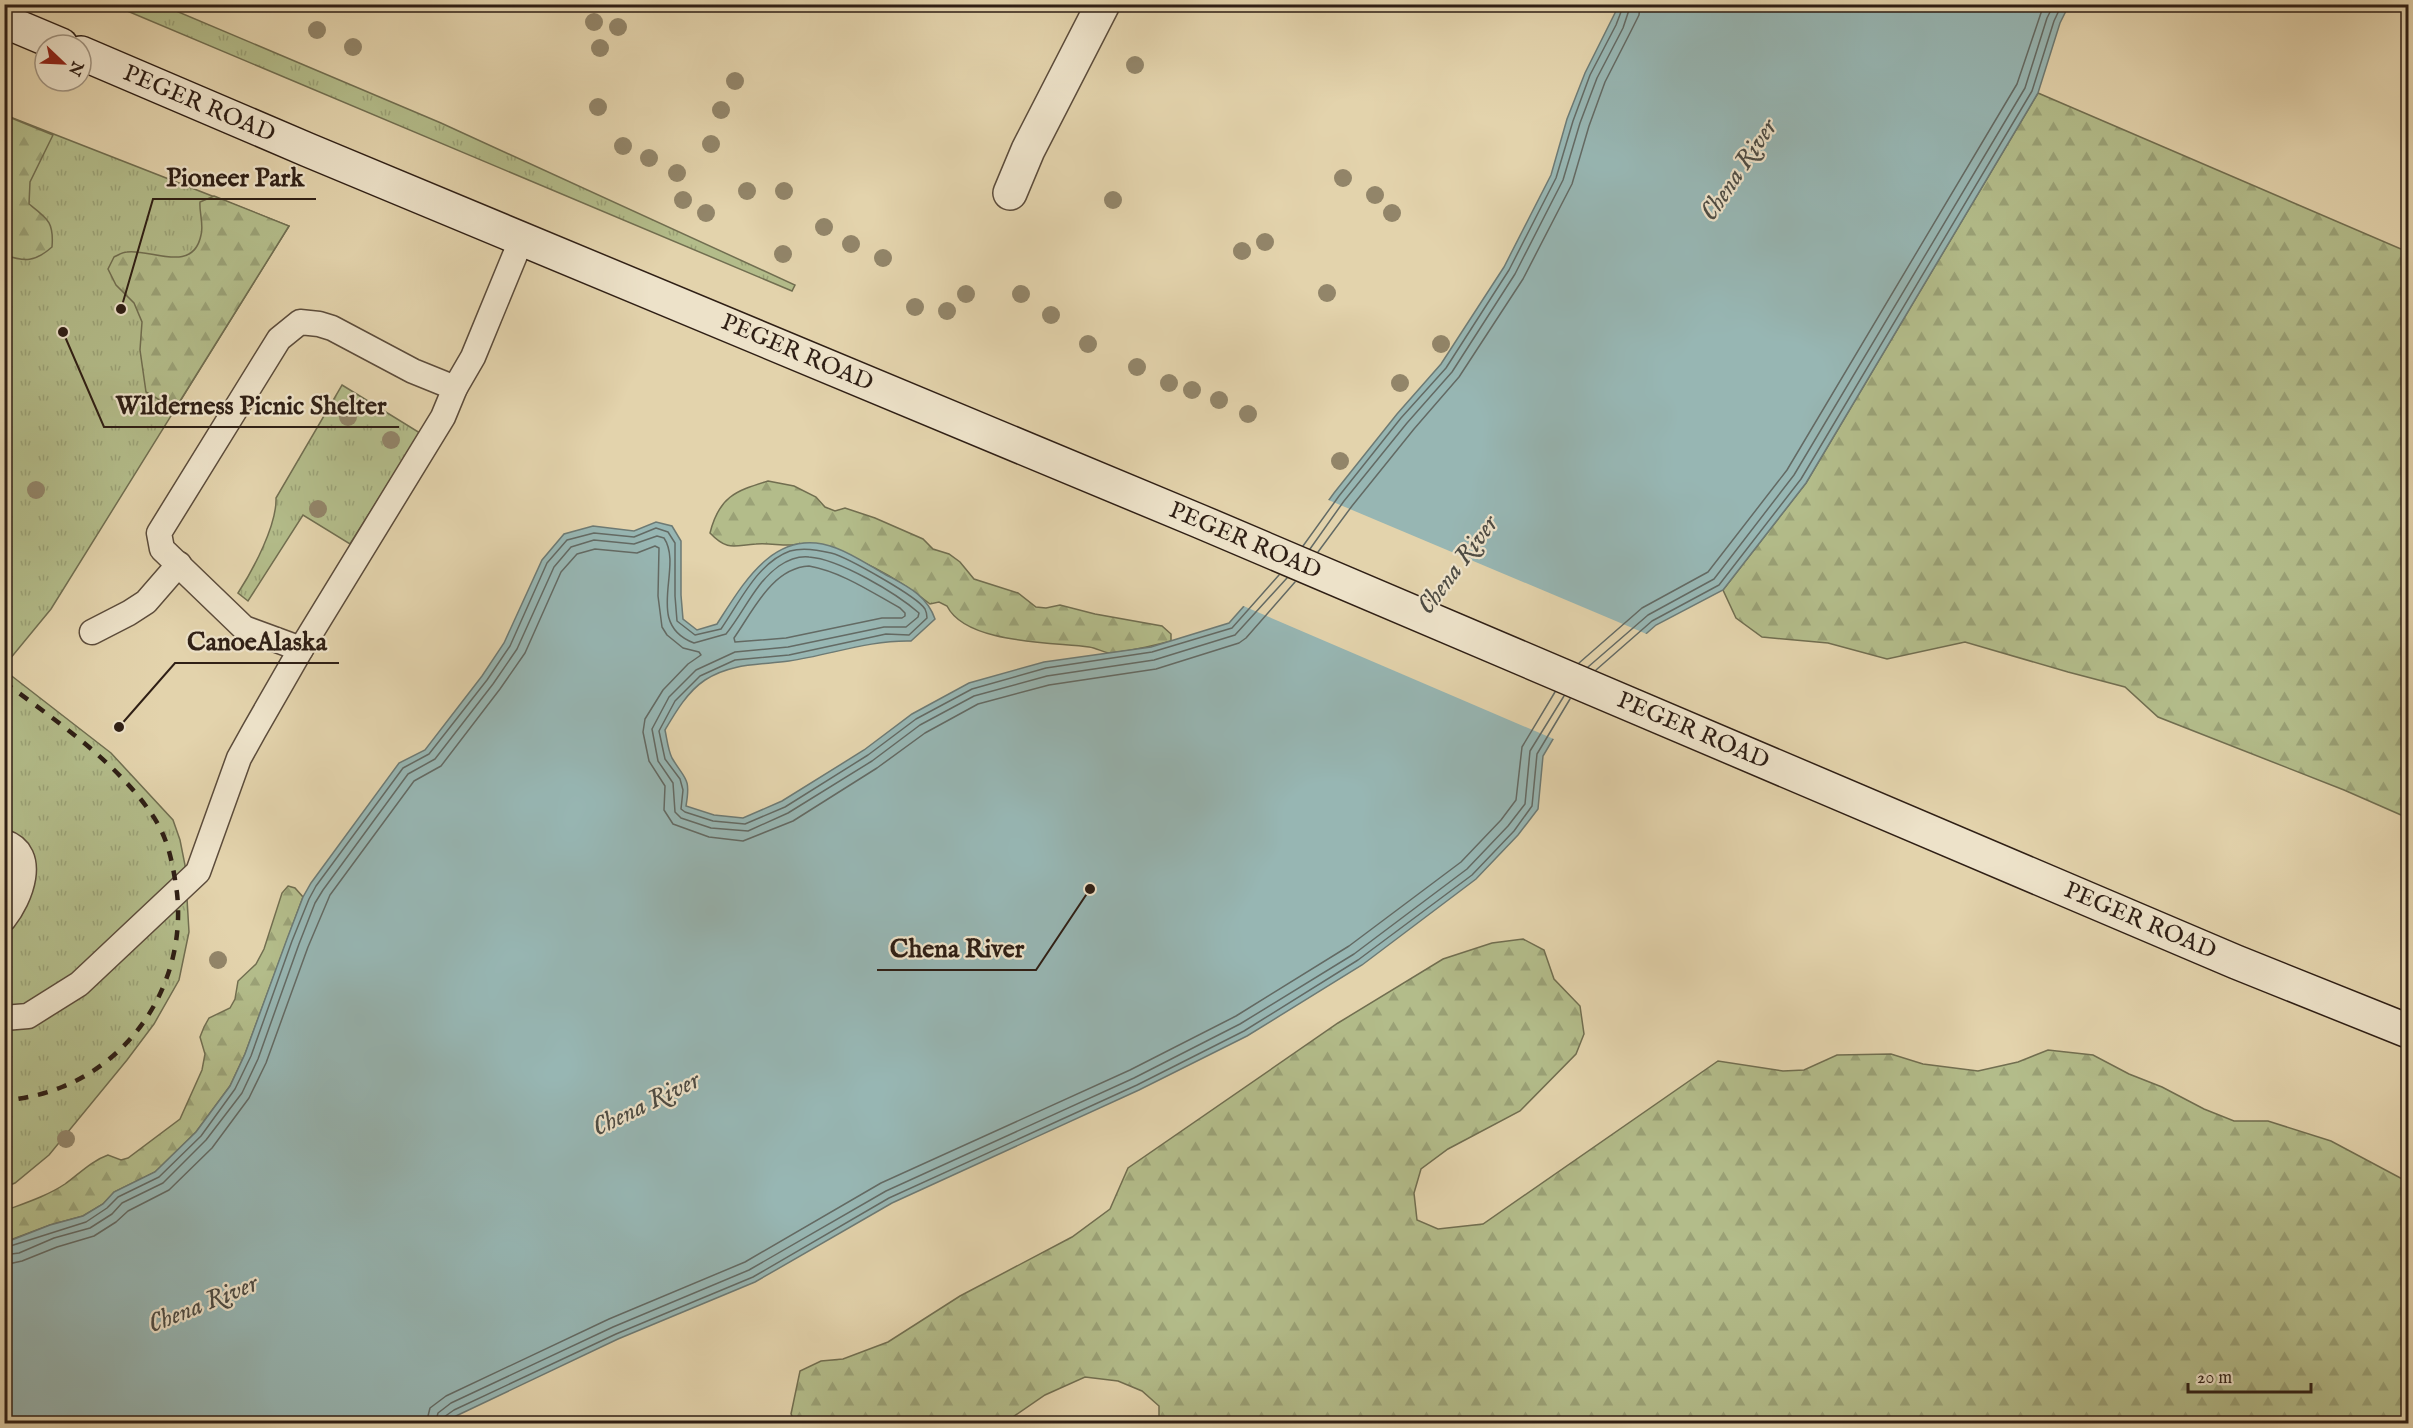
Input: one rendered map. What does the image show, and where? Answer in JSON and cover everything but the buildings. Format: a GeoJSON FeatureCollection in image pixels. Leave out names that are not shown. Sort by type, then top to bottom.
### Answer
{"type":"FeatureCollection","features":[{"type":"Feature","properties":{"kind":"main road"},"geometry":{"type":"LineString","coordinates":[[1010,192],[1028,150],[1103,4]]}},
{"type":"Feature","properties":{"kind":"main road"},"geometry":{"type":"LineString","coordinates":[[4,21],[33,33]]}},
{"type":"Feature","properties":{"kind":"main road","name":"PEGER ROAD"},"geometry":{"type":"LineString","coordinates":[[93,58],[1199,521],[2236,962],[2409,1031]]}},
{"type":"Feature","properties":{"kind":"lane"},"geometry":{"type":"LineString","coordinates":[[4,1018],[28,1016],[79,984],[198,872],[239,758],[301,649],[443,417],[455,388],[473,357],[522,238]]}},
{"type":"Feature","properties":{"kind":"lane"},"geometry":{"type":"LineString","coordinates":[[301,649],[244,628],[162,549],[159,533],[279,339],[300,322],[332,328],[413,371],[455,388]]}},
{"type":"Feature","properties":{"kind":"lane"},"geometry":{"type":"LineString","coordinates":[[92,632],[146,602],[178,564]]}},
{"type":"Feature","properties":{"kind":"lane"},"geometry":{"type":"LineString","coordinates":[[4,842],[12,844],[22,857],[24,880],[14,908],[4,919]]}},
{"type":"Feature","properties":{"kind":"green space"},"geometry":{"type":"Polygon","coordinates":[[[113,5],[162,5],[441,123],[795,285],[792,291],[113,5]]]}},
{"type":"Feature","properties":{"kind":"green space"},"geometry":{"type":"Polygon","coordinates":[[[2038,93],[2408,252],[2408,818],[2344,790],[2158,717],[2125,687],[1965,642],[1887,659],[1828,643],[1762,637],[1736,618],[1723,590],[1806,483],[2038,93]]]}},
{"type":"Feature","properties":{"kind":"green space"},"geometry":{"type":"Polygon","coordinates":[[[4,115],[53,135],[30,182],[29,204],[51,226],[52,247],[40,256],[24,260],[5,255],[4,115]]]}},
{"type":"Feature","properties":{"kind":"green space"},"geometry":{"type":"Polygon","coordinates":[[[5,115],[289,226],[51,609],[5,665],[5,115]]]}},
{"type":"Feature","properties":{"kind":"green space"},"geometry":{"type":"Polygon","coordinates":[[[214,196],[289,226],[175,409],[146,392],[140,350],[142,322],[134,303],[116,285],[108,269],[114,257],[125,252],[169,257],[189,254],[196,247],[201,235],[200,202],[214,196]]]}},
{"type":"Feature","properties":{"kind":"green space"},"geometry":{"type":"Polygon","coordinates":[[[342,385],[420,433],[350,544],[303,515],[248,601],[238,593],[257,560],[268,534],[273,521],[276,498],[342,385]]]}},
{"type":"Feature","properties":{"kind":"green space"},"geometry":{"type":"Polygon","coordinates":[[[768,481],[794,486],[816,497],[825,507],[835,511],[845,508],[923,539],[933,549],[949,554],[960,562],[974,579],[1018,593],[1036,607],[1046,608],[1060,605],[1162,626],[1171,634],[1171,641],[1111,653],[1089,647],[1011,639],[972,628],[957,618],[947,606],[939,602],[930,604],[889,576],[859,560],[827,548],[808,543],[732,546],[722,543],[710,533],[718,511],[730,497],[746,488],[768,481]]]}},
{"type":"Feature","properties":{"kind":"green space"},"geometry":{"type":"Polygon","coordinates":[[[4,670],[111,753],[173,820],[185,865],[189,932],[179,980],[154,1024],[49,1155],[15,1183],[5,1187],[4,670]]]}},
{"type":"Feature","properties":{"kind":"green space"},"geometry":{"type":"Polygon","coordinates":[[[288,886],[295,888],[303,897],[245,1054],[230,1086],[196,1132],[155,1172],[114,1192],[103,1204],[83,1216],[50,1225],[5,1242],[4,1211],[58,1188],[91,1164],[108,1155],[121,1160],[128,1158],[180,1119],[202,1070],[205,1054],[200,1037],[204,1027],[209,1018],[230,1008],[235,999],[238,981],[256,964],[264,949],[282,893],[288,886]]]}},
{"type":"Feature","properties":{"kind":"green space"},"geometry":{"type":"Polygon","coordinates":[[[1523,939],[1544,950],[1554,979],[1580,1006],[1584,1034],[1576,1054],[1520,1111],[1448,1149],[1421,1169],[1414,1193],[1417,1220],[1438,1229],[1483,1224],[1718,1061],[1783,1071],[1804,1070],[1837,1055],[1891,1054],[1923,1064],[1978,1071],[2018,1062],[2048,1050],[2093,1055],[2129,1074],[2234,1121],[2268,1121],[2331,1141],[2408,1182],[2408,1423],[1159,1424],[1159,1406],[1142,1391],[1118,1381],[1085,1377],[1045,1395],[1004,1423],[796,1423],[791,1414],[800,1371],[821,1361],[843,1359],[888,1342],[960,1296],[1072,1237],[1110,1209],[1128,1168],[1338,1023],[1443,959],[1492,943],[1523,939]]]}},
{"type":"Feature","properties":{"kind":"water"},"geometry":{"type":"Polygon","coordinates":[[[1619,5],[2069,5],[2060,23],[2038,93],[1806,483],[1723,590],[1656,625],[1582,690],[1543,756],[1538,809],[1518,835],[1476,879],[1362,965],[1247,1036],[1139,1090],[892,1203],[755,1282],[618,1339],[445,1423],[5,1423],[4,1243],[50,1225],[83,1216],[103,1204],[114,1192],[155,1172],[196,1132],[230,1086],[245,1054],[303,897],[311,883],[399,763],[425,750],[482,676],[504,643],[542,560],[564,534],[593,526],[634,531],[656,522],[672,526],[681,541],[683,619],[697,630],[717,624],[751,575],[779,551],[796,544],[815,543],[848,553],[913,591],[931,610],[935,619],[911,641],[865,645],[789,661],[725,670],[705,680],[693,690],[665,730],[672,758],[686,779],[688,789],[686,806],[714,815],[743,818],[782,801],[864,750],[912,714],[969,683],[1044,662],[1151,647],[1229,623],[1289,555],[1334,493],[1397,414],[1441,364],[1504,267],[1551,175],[1567,119],[1585,73],[1619,5]]]}},
{"type":"Feature","properties":{"kind":"pier"},"geometry":{"type":"Polygon","coordinates":[[[1326,499],[1649,635],[1585,692],[1556,740],[1241,605],[1287,553],[1326,499]]]}},
{"type":"Feature","properties":{"kind":"railway"},"geometry":{"type":"LineString","coordinates":[[4,682],[103,760],[122,778],[153,816],[163,834],[172,863],[177,893],[178,924],[174,954],[165,983],[152,1010],[135,1034],[114,1055],[89,1073],[62,1087],[41,1094],[4,1101]]}},
{"type":"Feature","properties":{"kind":"place","name":"Pioneer Park"},"geometry":{"type":"Point","coordinates":[121,309]}},
{"type":"Feature","properties":{"kind":"place","name":"Wilderness Picnic Shelter"},"geometry":{"type":"Point","coordinates":[63,332]}},
{"type":"Feature","properties":{"kind":"place","name":"CanoeAlaska"},"geometry":{"type":"Point","coordinates":[119,727]}},
{"type":"Feature","properties":{"kind":"place","name":"Chena River"},"geometry":{"type":"Point","coordinates":[1090,889]}}]}
